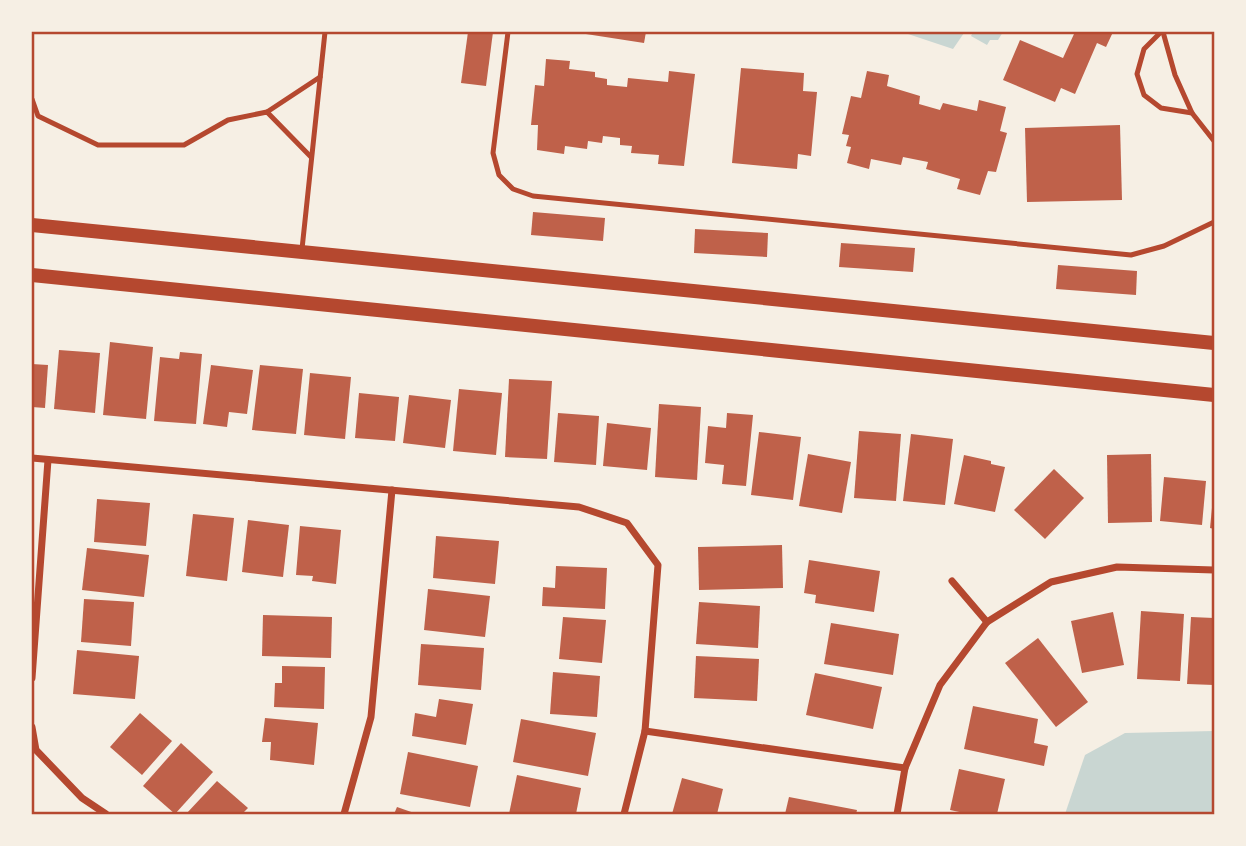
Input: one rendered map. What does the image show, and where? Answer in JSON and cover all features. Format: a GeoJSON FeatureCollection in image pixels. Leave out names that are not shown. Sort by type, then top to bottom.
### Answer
{"type":"FeatureCollection","features":[{"type":"Feature","properties":{"kind":"main road"},"geometry":{"type":"LineString","coordinates":[[32,225],[1214,343]]}},
{"type":"Feature","properties":{"kind":"main road"},"geometry":{"type":"LineString","coordinates":[[32,275],[1214,395]]}},
{"type":"Feature","properties":{"kind":"street"},"geometry":{"type":"LineString","coordinates":[[32,458],[579,507],[627,523],[658,565],[645,731],[624,814]]}},
{"type":"Feature","properties":{"kind":"street"},"geometry":{"type":"LineString","coordinates":[[32,678],[48,460]]}},
{"type":"Feature","properties":{"kind":"street"},"geometry":{"type":"LineString","coordinates":[[344,814],[371,717],[392,490]]}},
{"type":"Feature","properties":{"kind":"street"},"geometry":{"type":"LineString","coordinates":[[897,814],[905,768],[940,685],[988,622],[1051,583],[1064,579],[1117,568],[1214,570]]}},
{"type":"Feature","properties":{"kind":"street"},"geometry":{"type":"LineString","coordinates":[[953,581],[988,622]]}},
{"type":"Feature","properties":{"kind":"street"},"geometry":{"type":"LineString","coordinates":[[32,727],[36,750],[82,798],[106,814]]}},
{"type":"Feature","properties":{"kind":"street"},"geometry":{"type":"LineString","coordinates":[[645,731],[905,768]]}},
{"type":"Feature","properties":{"kind":"lane"},"geometry":{"type":"LineString","coordinates":[[302,252],[325,32]]}},
{"type":"Feature","properties":{"kind":"lane"},"geometry":{"type":"LineString","coordinates":[[508,32],[493,153],[499,175],[513,189],[533,196],[1131,255],[1164,246],[1214,222]]}},
{"type":"Feature","properties":{"kind":"lane"},"geometry":{"type":"LineString","coordinates":[[1192,113],[1161,107],[1144,95],[1137,74],[1144,49],[1162,32],[1175,75],[1192,113],[1214,141]]}},
{"type":"Feature","properties":{"kind":"lane"},"geometry":{"type":"LineString","coordinates":[[32,99],[38,116],[98,145],[184,145],[228,120],[267,112],[320,77]]}},
{"type":"Feature","properties":{"kind":"lane"},"geometry":{"type":"LineString","coordinates":[[267,112],[311,157]]}},
{"type":"Feature","properties":{"kind":"shaded area"},"geometry":{"type":"Polygon","coordinates":[[[902,32],[963,32],[964,33],[953,49],[902,32]]]}},
{"type":"Feature","properties":{"kind":"shaded area"},"geometry":{"type":"Polygon","coordinates":[[[973,32],[1003,32],[998,40],[990,40],[987,45],[971,36],[973,32]]]}},
{"type":"Feature","properties":{"kind":"shaded area"},"geometry":{"type":"Polygon","coordinates":[[[1214,731],[1214,814],[1065,814],[1085,755],[1125,733],[1214,731]]]}},
{"type":"Feature","properties":{"kind":"building"},"geometry":{"type":"Polygon","coordinates":[[[468,32],[493,32],[486,86],[461,83],[468,32]]]}},
{"type":"Feature","properties":{"kind":"building"},"geometry":{"type":"Polygon","coordinates":[[[573,32],[646,32],[644,43],[573,32]]]}},
{"type":"Feature","properties":{"kind":"building"},"geometry":{"type":"Polygon","coordinates":[[[1069,32],[1113,32],[1106,47],[1097,43],[1075,94],[1061,88],[1055,102],[1003,80],[1020,40],[1063,58],[1074,34],[1069,32]]]}},
{"type":"Feature","properties":{"kind":"building"},"geometry":{"type":"Polygon","coordinates":[[[546,59],[570,61],[569,69],[595,72],[595,77],[607,79],[607,85],[627,87],[628,78],[668,82],[669,71],[695,74],[684,166],[658,164],[659,155],[631,153],[632,146],[620,145],[620,138],[603,136],[602,143],[588,141],[587,149],[565,146],[564,154],[537,150],[538,125],[531,125],[535,85],[544,86],[546,59]]]}},
{"type":"Feature","properties":{"kind":"building"},"geometry":{"type":"Polygon","coordinates":[[[741,68],[804,73],[803,91],[817,92],[811,156],[798,154],[797,169],[732,163],[741,68]]]}},
{"type":"Feature","properties":{"kind":"building"},"geometry":{"type":"Polygon","coordinates":[[[867,71],[889,75],[887,86],[920,96],[919,104],[940,110],[943,103],[977,111],[979,100],[1006,107],[1000,131],[1007,133],[996,172],[988,171],[980,195],[957,189],[960,179],[926,169],[928,162],[903,157],[901,165],[871,159],[869,169],[847,163],[851,147],[846,146],[849,135],[842,134],[851,96],[861,98],[867,71]]]}},
{"type":"Feature","properties":{"kind":"building"},"geometry":{"type":"Polygon","coordinates":[[[1120,125],[1122,200],[1027,202],[1025,128],[1120,125]]]}},
{"type":"Feature","properties":{"kind":"building"},"geometry":{"type":"Polygon","coordinates":[[[533,212],[605,218],[603,241],[531,235],[533,212]]]}},
{"type":"Feature","properties":{"kind":"building"},"geometry":{"type":"Polygon","coordinates":[[[695,229],[768,233],[767,257],[694,253],[695,229]]]}},
{"type":"Feature","properties":{"kind":"building"},"geometry":{"type":"Polygon","coordinates":[[[841,243],[915,248],[913,272],[839,267],[841,243]]]}},
{"type":"Feature","properties":{"kind":"building"},"geometry":{"type":"Polygon","coordinates":[[[1058,265],[1137,271],[1136,295],[1056,289],[1058,265]]]}},
{"type":"Feature","properties":{"kind":"building"},"geometry":{"type":"Polygon","coordinates":[[[110,342],[153,347],[146,419],[103,415],[110,342]]]}},
{"type":"Feature","properties":{"kind":"building"},"geometry":{"type":"Polygon","coordinates":[[[59,350],[100,353],[95,413],[54,409],[59,350]]]}},
{"type":"Feature","properties":{"kind":"building"},"geometry":{"type":"Polygon","coordinates":[[[180,352],[202,354],[196,424],[154,421],[160,357],[179,359],[180,352]]]}},
{"type":"Feature","properties":{"kind":"building"},"geometry":{"type":"Polygon","coordinates":[[[32,364],[48,365],[45,408],[32,407],[32,364]]]}},
{"type":"Feature","properties":{"kind":"building"},"geometry":{"type":"Polygon","coordinates":[[[211,365],[253,370],[247,414],[229,412],[227,427],[203,424],[211,365]]]}},
{"type":"Feature","properties":{"kind":"building"},"geometry":{"type":"Polygon","coordinates":[[[260,365],[303,369],[296,434],[252,430],[260,365]]]}},
{"type":"Feature","properties":{"kind":"building"},"geometry":{"type":"Polygon","coordinates":[[[310,373],[351,377],[345,439],[304,435],[310,373]]]}},
{"type":"Feature","properties":{"kind":"building"},"geometry":{"type":"Polygon","coordinates":[[[509,379],[552,381],[547,459],[505,457],[509,379]]]}},
{"type":"Feature","properties":{"kind":"building"},"geometry":{"type":"Polygon","coordinates":[[[459,389],[502,393],[496,455],[453,451],[459,389]]]}},
{"type":"Feature","properties":{"kind":"building"},"geometry":{"type":"Polygon","coordinates":[[[359,393],[399,397],[395,441],[355,438],[359,393]]]}},
{"type":"Feature","properties":{"kind":"building"},"geometry":{"type":"Polygon","coordinates":[[[409,395],[451,400],[445,448],[403,443],[409,395]]]}},
{"type":"Feature","properties":{"kind":"building"},"geometry":{"type":"Polygon","coordinates":[[[659,404],[701,407],[697,480],[655,477],[659,404]]]}},
{"type":"Feature","properties":{"kind":"building"},"geometry":{"type":"Polygon","coordinates":[[[558,413],[599,416],[596,465],[554,462],[558,413]]]}},
{"type":"Feature","properties":{"kind":"building"},"geometry":{"type":"Polygon","coordinates":[[[727,413],[753,415],[746,486],[722,484],[724,465],[705,463],[708,426],[726,428],[727,413]]]}},
{"type":"Feature","properties":{"kind":"building"},"geometry":{"type":"Polygon","coordinates":[[[607,423],[651,428],[647,470],[603,466],[607,423]]]}},
{"type":"Feature","properties":{"kind":"building"},"geometry":{"type":"Polygon","coordinates":[[[859,431],[901,434],[896,501],[854,498],[859,431]]]}},
{"type":"Feature","properties":{"kind":"building"},"geometry":{"type":"Polygon","coordinates":[[[759,432],[801,437],[793,500],[751,495],[759,432]]]}},
{"type":"Feature","properties":{"kind":"building"},"geometry":{"type":"Polygon","coordinates":[[[911,434],[953,439],[945,505],[903,501],[911,434]]]}},
{"type":"Feature","properties":{"kind":"building"},"geometry":{"type":"Polygon","coordinates":[[[808,454],[851,462],[842,513],[799,506],[808,454]]]}},
{"type":"Feature","properties":{"kind":"building"},"geometry":{"type":"Polygon","coordinates":[[[1151,454],[1152,522],[1108,523],[1107,455],[1151,454]]]}},
{"type":"Feature","properties":{"kind":"building"},"geometry":{"type":"Polygon","coordinates":[[[964,455],[1005,467],[995,512],[954,504],[964,455]]]}},
{"type":"Feature","properties":{"kind":"building"},"geometry":{"type":"Polygon","coordinates":[[[1054,469],[1084,498],[1045,539],[1014,510],[1054,469]]]}},
{"type":"Feature","properties":{"kind":"building"},"geometry":{"type":"Polygon","coordinates":[[[1164,477],[1206,481],[1202,525],[1160,521],[1164,477]]]}},
{"type":"Feature","properties":{"kind":"building"},"geometry":{"type":"Polygon","coordinates":[[[1214,498],[1214,529],[1210,528],[1214,498]]]}},
{"type":"Feature","properties":{"kind":"building"},"geometry":{"type":"Polygon","coordinates":[[[97,499],[150,503],[146,546],[94,542],[97,499]]]}},
{"type":"Feature","properties":{"kind":"building"},"geometry":{"type":"Polygon","coordinates":[[[193,514],[234,518],[227,581],[186,576],[193,514]]]}},
{"type":"Feature","properties":{"kind":"building"},"geometry":{"type":"Polygon","coordinates":[[[248,520],[289,525],[283,577],[242,572],[248,520]]]}},
{"type":"Feature","properties":{"kind":"building"},"geometry":{"type":"Polygon","coordinates":[[[300,526],[341,530],[336,584],[312,581],[313,576],[296,575],[300,526]]]}},
{"type":"Feature","properties":{"kind":"building"},"geometry":{"type":"Polygon","coordinates":[[[436,536],[499,541],[495,584],[433,578],[436,536]]]}},
{"type":"Feature","properties":{"kind":"building"},"geometry":{"type":"Polygon","coordinates":[[[782,545],[783,588],[699,590],[698,547],[782,545]]]}},
{"type":"Feature","properties":{"kind":"building"},"geometry":{"type":"Polygon","coordinates":[[[87,548],[149,555],[144,597],[82,590],[87,548]]]}},
{"type":"Feature","properties":{"kind":"building"},"geometry":{"type":"Polygon","coordinates":[[[809,560],[880,571],[874,612],[815,603],[816,595],[804,593],[809,560]]]}},
{"type":"Feature","properties":{"kind":"building"},"geometry":{"type":"Polygon","coordinates":[[[556,566],[607,568],[605,609],[542,606],[543,587],[555,588],[556,566]]]}},
{"type":"Feature","properties":{"kind":"building"},"geometry":{"type":"Polygon","coordinates":[[[428,589],[490,596],[485,637],[424,630],[428,589]]]}},
{"type":"Feature","properties":{"kind":"building"},"geometry":{"type":"Polygon","coordinates":[[[84,599],[134,602],[131,646],[81,642],[84,599]]]}},
{"type":"Feature","properties":{"kind":"building"},"geometry":{"type":"Polygon","coordinates":[[[699,602],[760,606],[758,648],[696,644],[699,602]]]}},
{"type":"Feature","properties":{"kind":"building"},"geometry":{"type":"Polygon","coordinates":[[[1141,611],[1184,614],[1180,681],[1137,679],[1141,611]]]}},
{"type":"Feature","properties":{"kind":"building"},"geometry":{"type":"Polygon","coordinates":[[[1113,612],[1124,665],[1082,673],[1071,621],[1113,612]]]}},
{"type":"Feature","properties":{"kind":"building"},"geometry":{"type":"Polygon","coordinates":[[[263,615],[332,617],[331,658],[262,656],[263,615]]]}},
{"type":"Feature","properties":{"kind":"building"},"geometry":{"type":"Polygon","coordinates":[[[563,617],[606,620],[602,663],[559,659],[563,617]]]}},
{"type":"Feature","properties":{"kind":"building"},"geometry":{"type":"Polygon","coordinates":[[[1191,617],[1214,618],[1214,685],[1187,684],[1191,617]]]}},
{"type":"Feature","properties":{"kind":"building"},"geometry":{"type":"Polygon","coordinates":[[[831,623],[899,634],[893,675],[824,664],[831,623]]]}},
{"type":"Feature","properties":{"kind":"building"},"geometry":{"type":"Polygon","coordinates":[[[1038,638],[1088,702],[1056,727],[1005,663],[1038,638]]]}},
{"type":"Feature","properties":{"kind":"building"},"geometry":{"type":"Polygon","coordinates":[[[421,644],[484,648],[481,690],[418,685],[421,644]]]}},
{"type":"Feature","properties":{"kind":"building"},"geometry":{"type":"Polygon","coordinates":[[[77,650],[139,656],[135,699],[73,694],[77,650]]]}},
{"type":"Feature","properties":{"kind":"building"},"geometry":{"type":"Polygon","coordinates":[[[696,656],[759,659],[757,701],[694,698],[696,656]]]}},
{"type":"Feature","properties":{"kind":"building"},"geometry":{"type":"Polygon","coordinates":[[[282,666],[325,667],[324,709],[274,707],[275,683],[282,683],[282,666]]]}},
{"type":"Feature","properties":{"kind":"building"},"geometry":{"type":"Polygon","coordinates":[[[553,672],[600,676],[597,717],[550,714],[553,672]]]}},
{"type":"Feature","properties":{"kind":"building"},"geometry":{"type":"Polygon","coordinates":[[[815,673],[882,687],[873,729],[806,715],[815,673]]]}},
{"type":"Feature","properties":{"kind":"building"},"geometry":{"type":"Polygon","coordinates":[[[439,699],[473,704],[466,745],[412,736],[415,713],[436,717],[439,699]]]}},
{"type":"Feature","properties":{"kind":"building"},"geometry":{"type":"Polygon","coordinates":[[[973,706],[1038,719],[1034,743],[1048,746],[1044,766],[964,749],[973,706]]]}},
{"type":"Feature","properties":{"kind":"building"},"geometry":{"type":"Polygon","coordinates":[[[140,713],[172,741],[142,775],[110,747],[140,713]]]}},
{"type":"Feature","properties":{"kind":"building"},"geometry":{"type":"Polygon","coordinates":[[[265,718],[318,723],[314,765],[270,760],[271,742],[262,742],[265,718]]]}},
{"type":"Feature","properties":{"kind":"building"},"geometry":{"type":"Polygon","coordinates":[[[521,719],[596,733],[588,776],[513,762],[521,719]]]}},
{"type":"Feature","properties":{"kind":"building"},"geometry":{"type":"Polygon","coordinates":[[[181,743],[213,772],[175,814],[143,786],[181,743]]]}},
{"type":"Feature","properties":{"kind":"building"},"geometry":{"type":"Polygon","coordinates":[[[408,752],[478,766],[470,807],[400,794],[408,752]]]}},
{"type":"Feature","properties":{"kind":"building"},"geometry":{"type":"Polygon","coordinates":[[[959,769],[1005,779],[997,814],[969,814],[950,810],[959,769]]]}},
{"type":"Feature","properties":{"kind":"building"},"geometry":{"type":"Polygon","coordinates":[[[517,775],[581,788],[576,814],[509,814],[517,775]]]}},
{"type":"Feature","properties":{"kind":"building"},"geometry":{"type":"Polygon","coordinates":[[[682,778],[723,789],[717,814],[672,814],[682,778]]]}},
{"type":"Feature","properties":{"kind":"building"},"geometry":{"type":"Polygon","coordinates":[[[217,781],[248,808],[242,814],[186,814],[217,781]]]}},
{"type":"Feature","properties":{"kind":"building"},"geometry":{"type":"Polygon","coordinates":[[[789,797],[857,810],[856,814],[785,814],[789,797]]]}},
{"type":"Feature","properties":{"kind":"building"},"geometry":{"type":"Polygon","coordinates":[[[397,807],[417,814],[394,814],[397,807]]]}}]}
